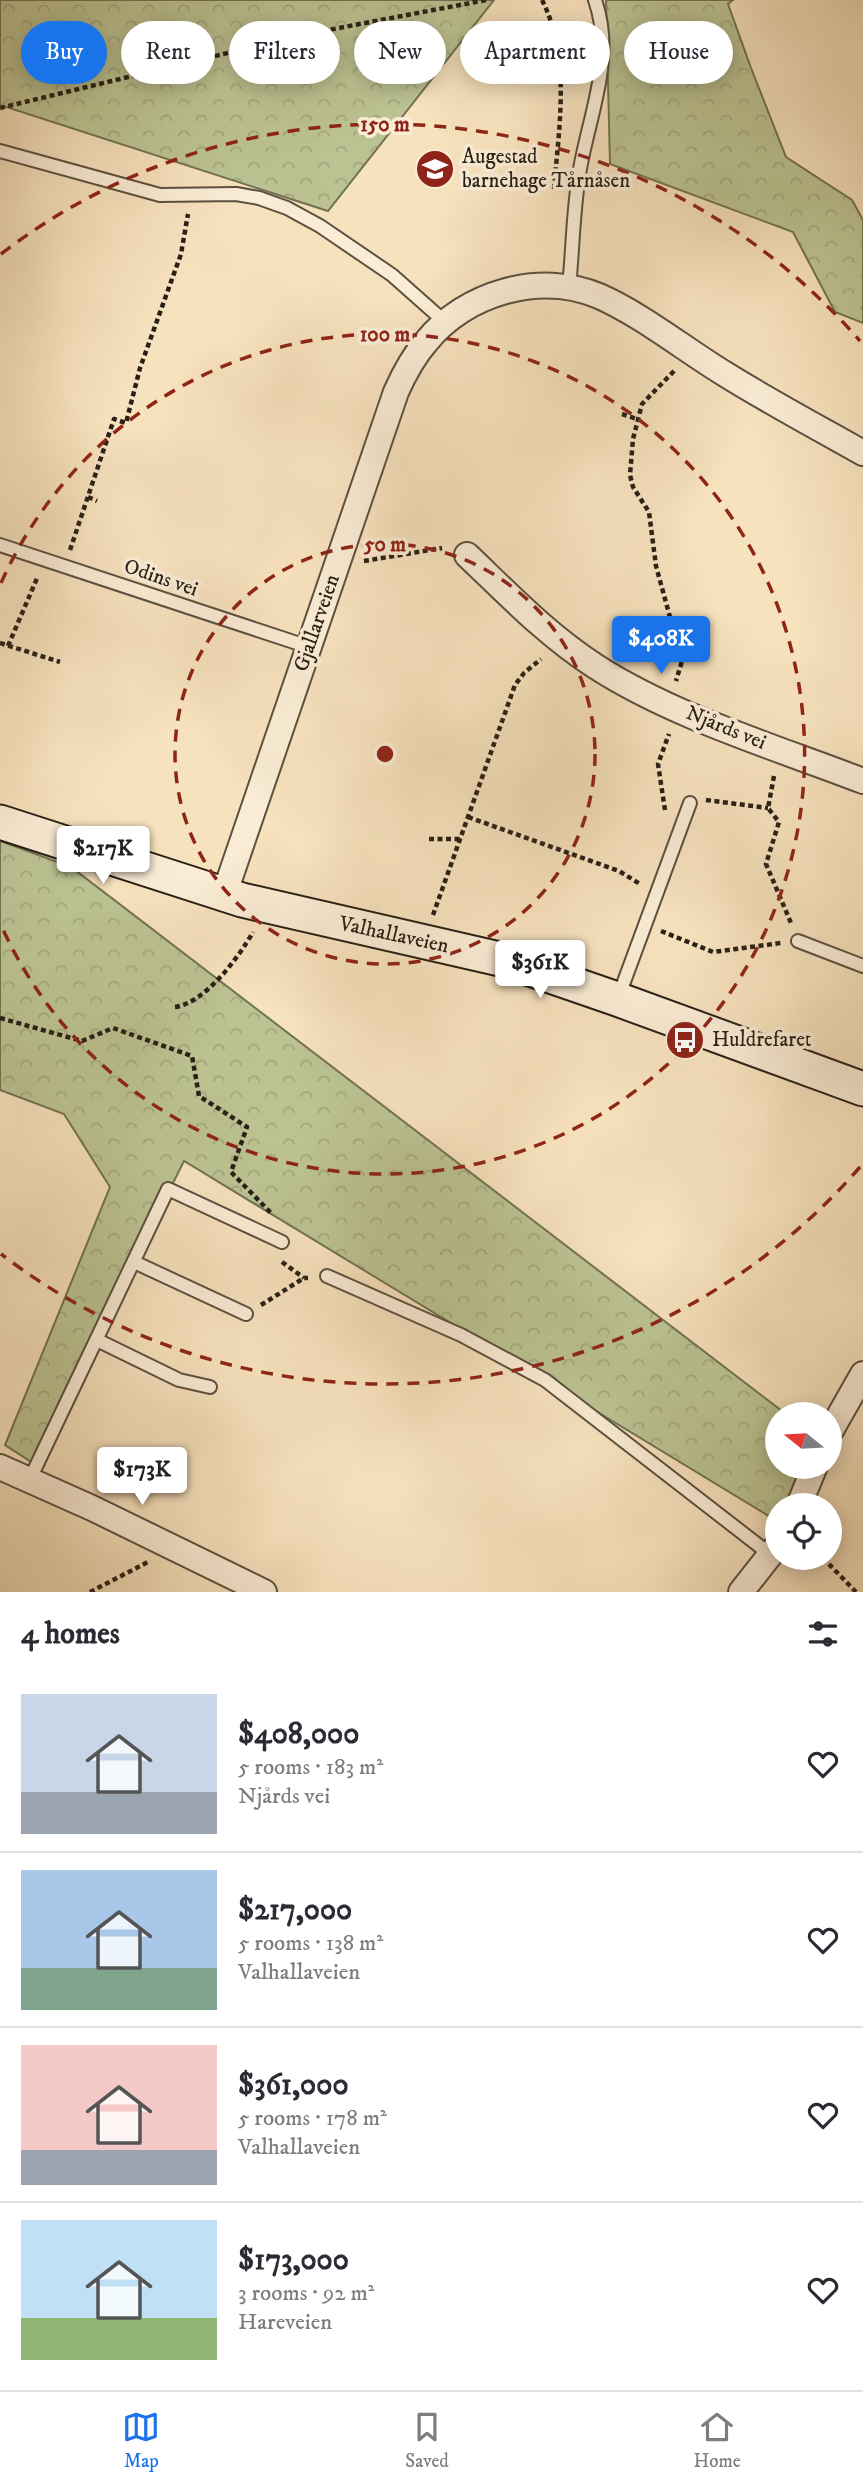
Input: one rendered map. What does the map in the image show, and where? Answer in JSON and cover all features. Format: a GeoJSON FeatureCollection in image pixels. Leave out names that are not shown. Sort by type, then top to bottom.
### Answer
{"type":"FeatureCollection","features":[{"type":"Feature","properties":{"kind":"street","name":"Gjallarveien"},"geometry":{"type":"LineString","coordinates":[[224,895],[396,392],[414,357],[445,322],[483,299],[506,291],[547,285],[569,287],[608,301],[757,394],[863,453]]}},
{"type":"Feature","properties":{"kind":"street","name":"Njårds vei"},"geometry":{"type":"LineString","coordinates":[[467,555],[533,618],[607,673],[672,706],[863,781]]}},
{"type":"Feature","properties":{"kind":"street","name":"Valhallaveien"},"geometry":{"type":"LineString","coordinates":[[0,822],[224,895],[292,913],[471,951],[541,972],[863,1089]]}},
{"type":"Feature","properties":{"kind":"street"},"geometry":{"type":"LineString","coordinates":[[842,1411],[863,1375]]}},
{"type":"Feature","properties":{"kind":"street"},"geometry":{"type":"LineString","coordinates":[[0,1467],[264,1592]]}},
{"type":"Feature","properties":{"kind":"street"},"geometry":{"type":"LineString","coordinates":[[742,1592],[765,1562]]}},
{"type":"Feature","properties":{"kind":"lane"},"geometry":{"type":"LineString","coordinates":[[569,287],[580,167],[597,98],[603,59],[602,27],[595,0]]}},
{"type":"Feature","properties":{"kind":"lane"},"geometry":{"type":"LineString","coordinates":[[0,151],[153,193],[247,195],[271,202],[303,216],[392,275],[445,322]]}},
{"type":"Feature","properties":{"kind":"lane","name":"Odins vei"},"geometry":{"type":"LineString","coordinates":[[0,545],[309,647]]}},
{"type":"Feature","properties":{"kind":"lane"},"geometry":{"type":"LineString","coordinates":[[617,999],[690,803]]}},
{"type":"Feature","properties":{"kind":"lane"},"geometry":{"type":"LineString","coordinates":[[798,941],[863,966]]}},
{"type":"Feature","properties":{"kind":"lane"},"geometry":{"type":"LineString","coordinates":[[30,1479],[168,1189],[282,1242]]}},
{"type":"Feature","properties":{"kind":"lane"},"geometry":{"type":"LineString","coordinates":[[134,1262],[246,1314]]}},
{"type":"Feature","properties":{"kind":"lane"},"geometry":{"type":"LineString","coordinates":[[327,1276],[461,1335],[545,1380],[765,1543]]}},
{"type":"Feature","properties":{"kind":"lane"},"geometry":{"type":"LineString","coordinates":[[97,1340],[179,1380],[209,1387]]}},
{"type":"Feature","properties":{"kind":"path"},"geometry":{"type":"LineString","coordinates":[[0,108],[302,35],[485,0]]}},
{"type":"Feature","properties":{"kind":"path"},"geometry":{"type":"LineString","coordinates":[[542,0],[558,52],[561,90],[554,197]]}},
{"type":"Feature","properties":{"kind":"path"},"geometry":{"type":"LineString","coordinates":[[62,565],[71,549],[114,419],[127,423],[140,368],[181,254],[188,218],[187,195]]}},
{"type":"Feature","properties":{"kind":"path"},"geometry":{"type":"LineString","coordinates":[[674,845],[669,836],[658,764],[682,661],[656,566],[649,512],[633,487],[630,475],[642,404],[666,381],[686,349]]}},
{"type":"Feature","properties":{"kind":"path"},"geometry":{"type":"LineString","coordinates":[[622,414],[638,419]]}},
{"type":"Feature","properties":{"kind":"path"},"geometry":{"type":"LineString","coordinates":[[88,498],[97,501]]}},
{"type":"Feature","properties":{"kind":"path"},"geometry":{"type":"LineString","coordinates":[[356,561],[371,561],[442,548],[467,555]]}},
{"type":"Feature","properties":{"kind":"path"},"geometry":{"type":"LineString","coordinates":[[8,646],[44,559]]}},
{"type":"Feature","properties":{"kind":"path"},"geometry":{"type":"LineString","coordinates":[[433,916],[515,685],[524,673],[562,642]]}},
{"type":"Feature","properties":{"kind":"path"},"geometry":{"type":"LineString","coordinates":[[0,643],[60,662]]}},
{"type":"Feature","properties":{"kind":"path"},"geometry":{"type":"LineString","coordinates":[[768,808],[775,775],[784,751]]}},
{"type":"Feature","properties":{"kind":"path"},"geometry":{"type":"LineString","coordinates":[[644,924],[713,952],[798,941],[766,864],[779,822],[768,808],[699,799],[690,803]]}},
{"type":"Feature","properties":{"kind":"path"},"geometry":{"type":"LineString","coordinates":[[468,817],[620,871],[654,897]]}},
{"type":"Feature","properties":{"kind":"path"},"geometry":{"type":"LineString","coordinates":[[429,839],[460,839]]}},
{"type":"Feature","properties":{"kind":"path"},"geometry":{"type":"LineString","coordinates":[[175,1007],[184,1006],[202,995],[239,954],[255,930]]}},
{"type":"Feature","properties":{"kind":"path"},"geometry":{"type":"LineString","coordinates":[[0,1018],[82,1041],[113,1028],[192,1056],[199,1096],[247,1127],[231,1172],[272,1214]]}},
{"type":"Feature","properties":{"kind":"path"},"geometry":{"type":"LineString","coordinates":[[246,1314],[304,1278],[327,1276]]}},
{"type":"Feature","properties":{"kind":"path"},"geometry":{"type":"LineString","coordinates":[[90,1592],[164,1554],[171,1547]]}},
{"type":"Feature","properties":{"kind":"path"},"geometry":{"type":"LineString","coordinates":[[835,1570],[856,1592]]}},
{"type":"Feature","properties":{"kind":"green space"},"geometry":{"type":"Polygon","coordinates":[[[0,0],[494,0],[477,21],[460,21],[460,43],[446,61],[446,21],[354,21],[354,84],[428,84],[328,211],[0,105],[0,0]]]}},
{"type":"Feature","properties":{"kind":"green space"},"geometry":{"type":"Polygon","coordinates":[[[606,0],[733,0],[728,4],[786,157],[852,200],[863,220],[863,323],[835,312],[793,232],[610,164],[610,21],[607,21],[606,0]]]}},
{"type":"Feature","properties":{"kind":"green space"},"geometry":{"type":"Polygon","coordinates":[[[0,841],[71,867],[770,1402],[765,1402],[765,1479],[812,1479],[803,1493],[765,1493],[765,1514],[184,1161],[33,1463],[5,1445],[110,1187],[64,1114],[0,1090],[0,841]]]}},
{"type":"Feature","properties":{"kind":"place","name":"Augestad barnehage Tårnåsen"},"geometry":{"type":"Point","coordinates":[435,169]}},
{"type":"Feature","properties":{"kind":"place","name":"Huldrefaret"},"geometry":{"type":"Point","coordinates":[685,1040]}}]}
